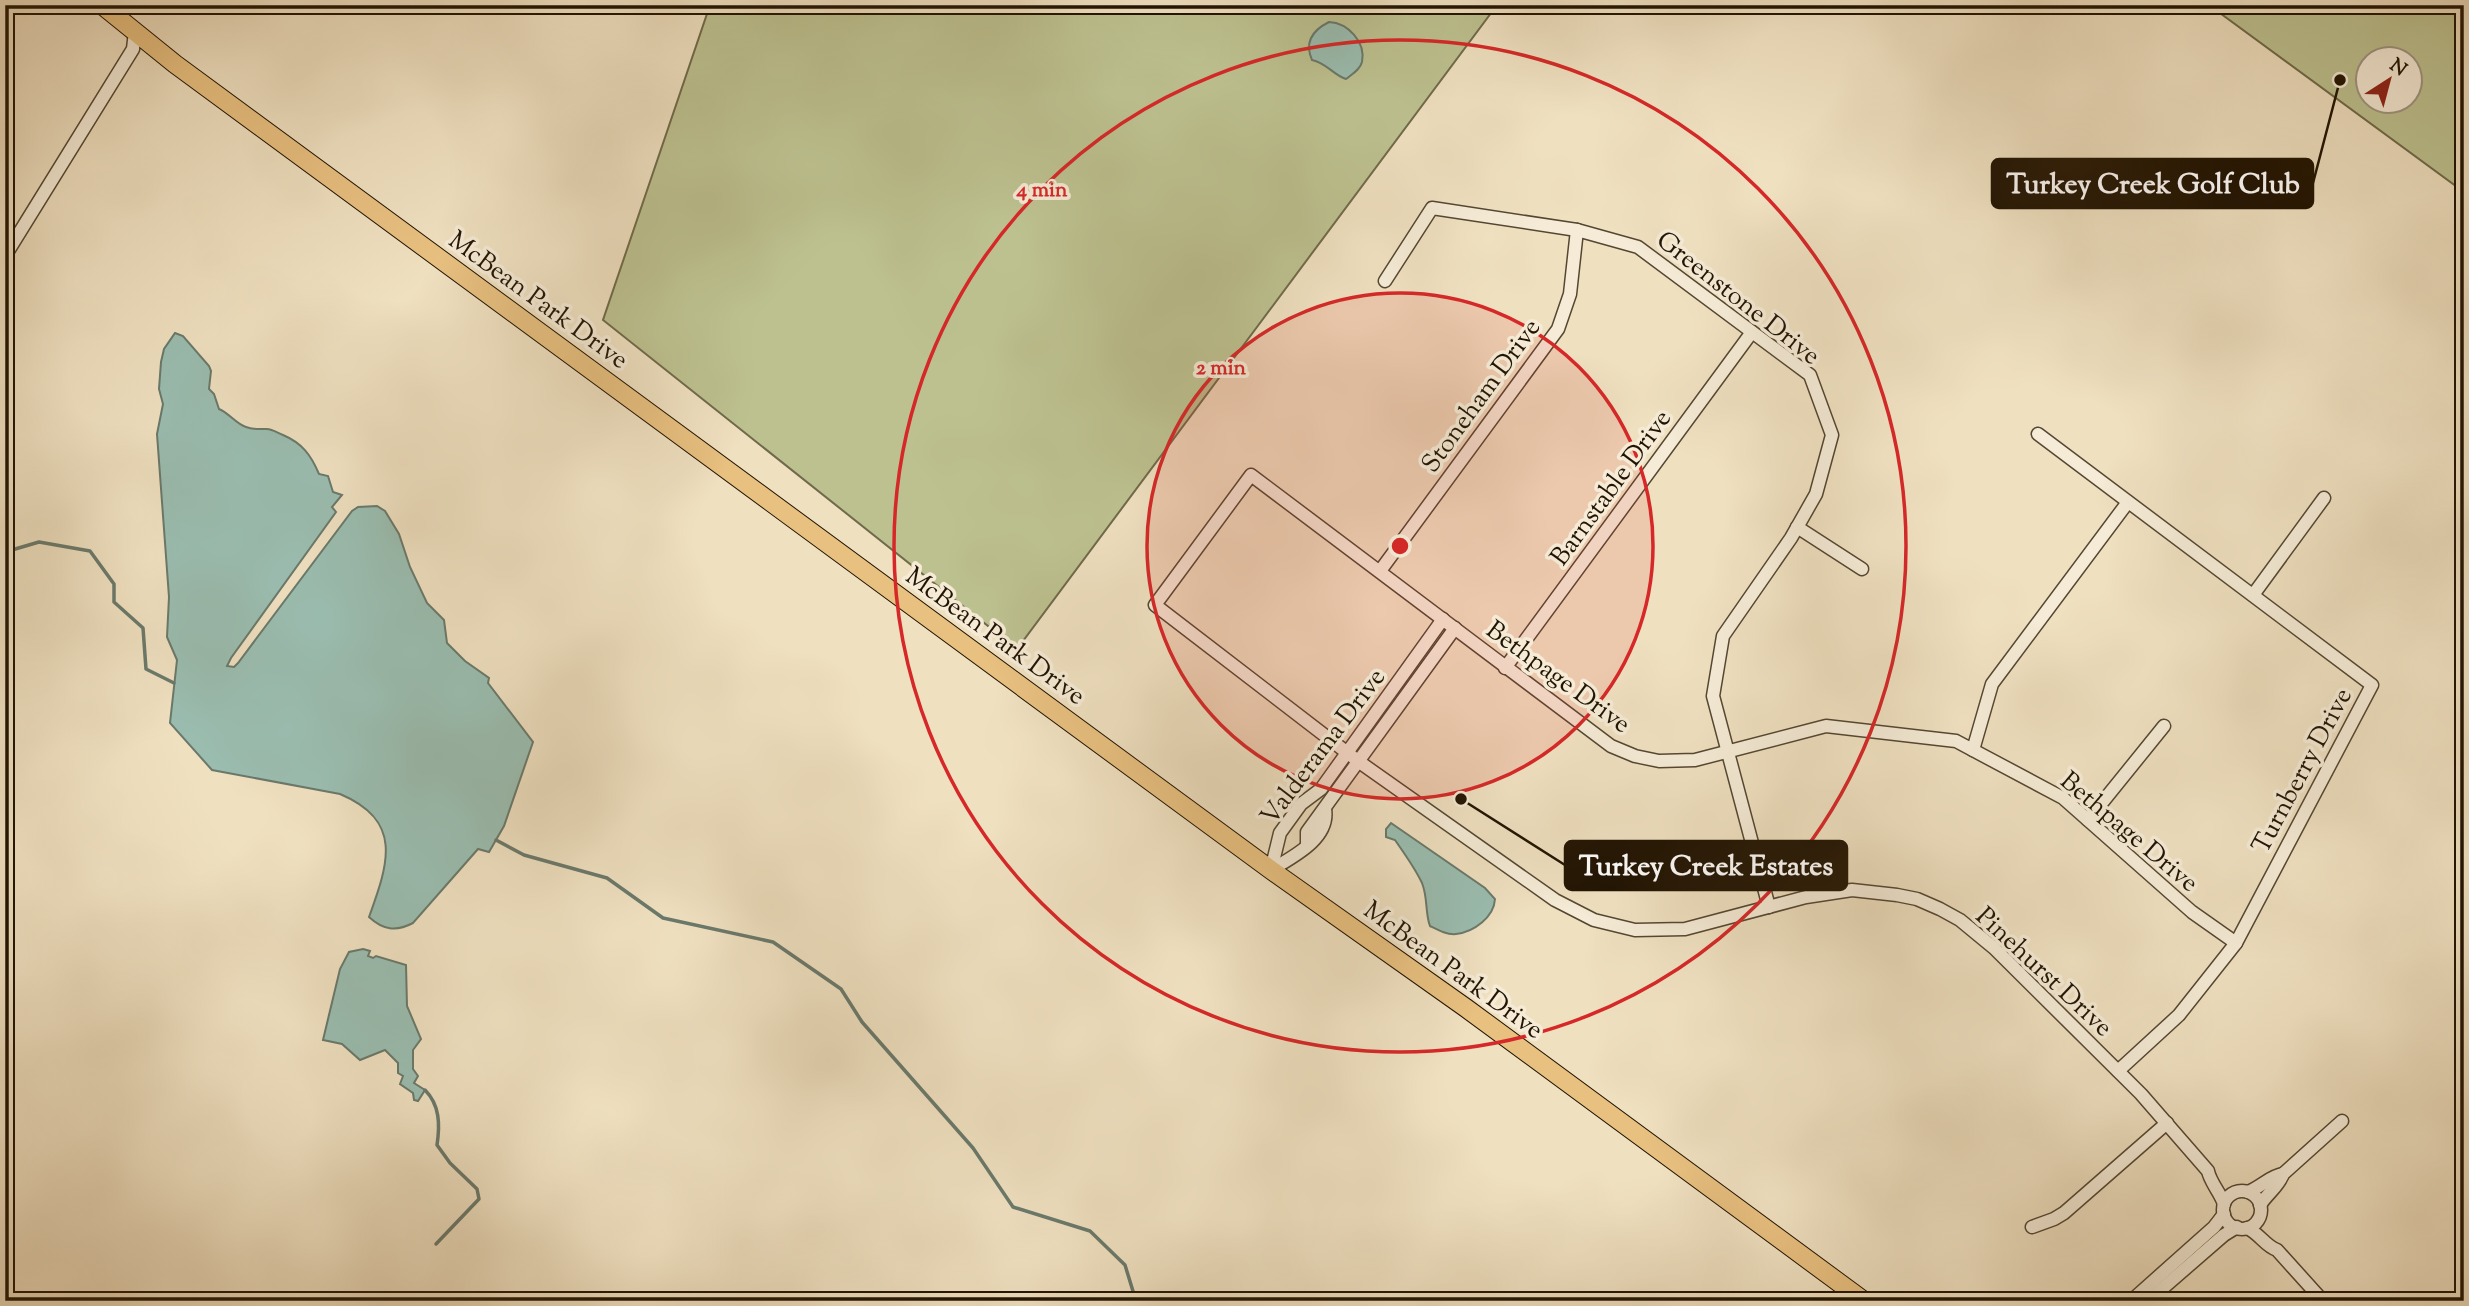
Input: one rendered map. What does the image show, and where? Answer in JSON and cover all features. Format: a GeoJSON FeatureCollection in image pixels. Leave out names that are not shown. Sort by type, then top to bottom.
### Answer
{"type":"FeatureCollection","features":[{"type":"Feature","properties":{"kind":"main road","name":"McBean Park Drive"},"geometry":{"type":"LineString","coordinates":[[102,5],[175,64],[1271,870],[1466,1007],[1864,1301]]}},
{"type":"Feature","properties":{"kind":"street"},"geometry":{"type":"LineString","coordinates":[[5,256],[133,49],[135,32]]}},
{"type":"Feature","properties":{"kind":"street","name":"Greenstone Drive"},"geometry":{"type":"LineString","coordinates":[[1385,281],[1432,208],[1577,230],[1638,247],[1811,375],[1832,435],[1816,494],[1797,527],[1723,636],[1713,696],[1769,907]]}},
{"type":"Feature","properties":{"kind":"street","name":"Stoneham Drive"},"geometry":{"type":"LineString","coordinates":[[1380,571],[1558,329],[1570,294],[1577,230]]}},
{"type":"Feature","properties":{"kind":"street","name":"Barnstable Drive"},"geometry":{"type":"LineString","coordinates":[[1506,668],[1752,332]]}},
{"type":"Feature","properties":{"kind":"street","name":"Turnberry Drive"},"geometry":{"type":"LineString","coordinates":[[2038,434],[2372,685],[2236,943],[2179,1015],[2118,1071]]}},
{"type":"Feature","properties":{"kind":"street","name":"Pinehurst Drive"},"geometry":{"type":"LineString","coordinates":[[1380,571],[1251,475],[1155,605],[1353,757],[1555,900],[1594,920],[1635,930],[1668,931],[1700,926],[1806,897],[1852,890],[1897,895],[1940,909],[1978,933],[2118,1071],[2208,1171],[2218,1189],[2224,1209]]}},
{"type":"Feature","properties":{"kind":"street"},"geometry":{"type":"LineString","coordinates":[[2253,596],[2324,498]]}},
{"type":"Feature","properties":{"kind":"street"},"geometry":{"type":"LineString","coordinates":[[1973,750],[1992,684],[2128,502]]}},
{"type":"Feature","properties":{"kind":"street"},"geometry":{"type":"LineString","coordinates":[[1797,527],[1862,569]]}},
{"type":"Feature","properties":{"kind":"street","name":"Bethpage Drive"},"geometry":{"type":"LineString","coordinates":[[1380,571],[1611,746],[1635,757],[1659,761],[1695,760],[1826,726],[1956,741],[2063,798],[2192,912],[2236,943]]}},
{"type":"Feature","properties":{"kind":"street","name":"Valderama Drive"},"geometry":{"type":"LineString","coordinates":[[1271,870],[1303,850],[1324,826],[1325,807],[1353,757],[1443,619]]}},
{"type":"Feature","properties":{"kind":"street","name":"Valderama Drive"},"geometry":{"type":"LineString","coordinates":[[1271,870],[1280,833],[1301,804],[1321,789],[1353,757],[1455,628]]}},
{"type":"Feature","properties":{"kind":"street"},"geometry":{"type":"LineString","coordinates":[[2088,820],[2164,726]]}},
{"type":"Feature","properties":{"kind":"street"},"geometry":{"type":"LineString","coordinates":[[1311,798],[1318,798],[1325,807]]}},
{"type":"Feature","properties":{"kind":"street"},"geometry":{"type":"LineString","coordinates":[[2148,1301],[2224,1235],[2255,1223],[2269,1192],[2280,1182],[2283,1174],[2342,1121]]}},
{"type":"Feature","properties":{"kind":"street"},"geometry":{"type":"LineString","coordinates":[[2032,1227],[2064,1213],[2167,1123]]}},
{"type":"Feature","properties":{"kind":"street","name":"Pinehurst Drive"},"geometry":{"type":"LineString","coordinates":[[2208,1171],[2215,1173],[2225,1184],[2243,1192]]}},
{"type":"Feature","properties":{"kind":"street"},"geometry":{"type":"LineString","coordinates":[[2131,1301],[2214,1227],[2230,1196],[2264,1185],[2274,1176],[2283,1174]]}},
{"type":"Feature","properties":{"kind":"street"},"geometry":{"type":"LineString","coordinates":[[2243,1192],[2256,1197],[2263,1227],[2276,1242],[2277,1250]]}},
{"type":"Feature","properties":{"kind":"street"},"geometry":{"type":"LineString","coordinates":[[2224,1209],[2229,1223],[2258,1234],[2269,1248],[2277,1250],[2323,1301]]}},
{"type":"Feature","properties":{"kind":"green space"},"geometry":{"type":"Polygon","coordinates":[[[710,5],[1497,5],[1017,649],[603,320],[710,5]]]}},
{"type":"Feature","properties":{"kind":"green space"},"geometry":{"type":"Polygon","coordinates":[[[2209,5],[2464,5],[2464,192],[2360,116],[2424,116],[2424,46],[2354,46],[2354,111],[2209,5]]]}},
{"type":"Feature","properties":{"kind":"shaded area"},"geometry":{"type":"Polygon","coordinates":[[[1329,22],[1349,30],[1361,47],[1361,65],[1346,79],[1312,60],[1310,54],[1310,42],[1314,33],[1329,22]]]}},
{"type":"Feature","properties":{"kind":"shaded area"},"geometry":{"type":"Polygon","coordinates":[[[175,333],[183,336],[209,366],[209,389],[214,394],[219,409],[242,426],[271,430],[296,442],[309,455],[319,474],[328,476],[333,492],[342,495],[332,507],[336,512],[227,666],[234,667],[238,663],[352,511],[358,507],[377,506],[385,511],[399,534],[410,567],[427,603],[444,620],[447,643],[465,661],[489,678],[488,683],[533,742],[504,826],[489,852],[478,849],[413,923],[407,926],[390,928],[379,925],[369,917],[381,879],[386,846],[374,817],[360,805],[340,794],[212,770],[170,723],[177,660],[167,637],[169,597],[157,434],[163,404],[159,389],[161,362],[164,349],[175,333]]]}},
{"type":"Feature","properties":{"kind":"shaded area"},"geometry":{"type":"Polygon","coordinates":[[[1391,823],[1485,888],[1495,899],[1491,912],[1482,922],[1470,930],[1456,934],[1430,926],[1422,883],[1395,840],[1386,837],[1386,829],[1391,823]]]}},
{"type":"Feature","properties":{"kind":"shaded area"},"geometry":{"type":"Polygon","coordinates":[[[363,949],[370,951],[368,956],[373,958],[376,956],[406,965],[407,1006],[421,1039],[413,1050],[413,1069],[418,1076],[414,1083],[425,1090],[418,1101],[414,1100],[413,1093],[400,1084],[403,1076],[398,1073],[398,1063],[385,1050],[360,1060],[342,1044],[323,1040],[340,969],[349,952],[363,949]]]}},
{"type":"Feature","properties":{"kind":"waterway"},"geometry":{"type":"LineString","coordinates":[[5,552],[39,542],[90,551],[114,584],[114,602],[143,628],[146,669],[174,683]]}},
{"type":"Feature","properties":{"kind":"waterway"},"geometry":{"type":"LineString","coordinates":[[496,840],[524,855],[607,878],[663,918],[773,942],[841,989],[862,1022],[973,1148],[1013,1207],[1090,1231],[1125,1265],[1136,1301]]}},
{"type":"Feature","properties":{"kind":"waterway"},"geometry":{"type":"LineString","coordinates":[[425,1090],[434,1102],[438,1116],[437,1145],[450,1163],[477,1189],[479,1199],[436,1244]]}},
{"type":"Feature","properties":{"kind":"place","name":"Turkey Creek Golf Club"},"geometry":{"type":"Point","coordinates":[2340,80]}},
{"type":"Feature","properties":{"kind":"place","name":"Turkey Creek Estates"},"geometry":{"type":"Point","coordinates":[1461,799]}}]}
